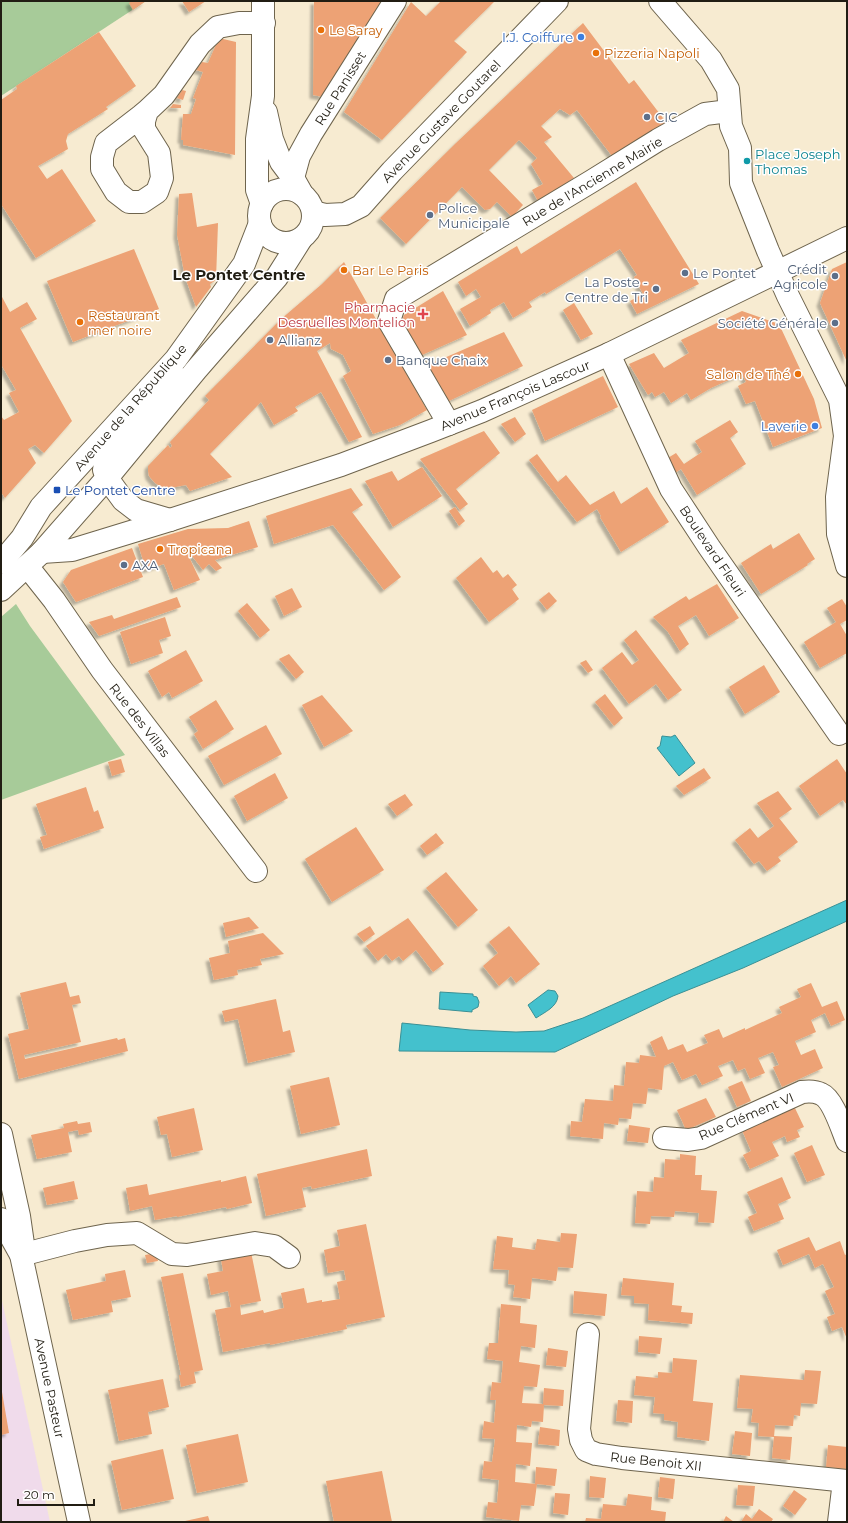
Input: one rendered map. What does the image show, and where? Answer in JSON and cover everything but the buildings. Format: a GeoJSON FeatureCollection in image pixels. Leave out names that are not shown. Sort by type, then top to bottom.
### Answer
{"type":"FeatureCollection","features":[{"type":"Feature","properties":{"kind":"street"},"geometry":{"type":"LineString","coordinates":[[263,1],[263,96],[257,139],[257,190],[267,236],[273,240],[287,243],[294,242],[307,234],[313,220],[302,195],[281,162],[272,139],[263,96]]}},
{"type":"Feature","properties":{"kind":"street","name":"Rue Panisset"},"geometry":{"type":"LineString","coordinates":[[302,195],[299,156],[311,134],[395,1]]}},
{"type":"Feature","properties":{"kind":"street","name":"Avenue Gustave Goutarel"},"geometry":{"type":"LineString","coordinates":[[302,195],[325,215],[345,214],[362,206],[392,171],[557,1]]}},
{"type":"Feature","properties":{"kind":"street"},"geometry":{"type":"LineString","coordinates":[[660,1],[711,60],[728,89],[731,126],[740,148],[741,183],[778,272],[840,400],[845,436],[837,497],[838,534],[847,566]]}},
{"type":"Feature","properties":{"kind":"street"},"geometry":{"type":"LineString","coordinates":[[147,111],[164,95],[200,44],[218,27],[239,23],[264,23]]}},
{"type":"Feature","properties":{"kind":"street","name":"Rue de l'Ancienne Mairie"},"geometry":{"type":"LineString","coordinates":[[448,424],[389,321],[396,299],[658,140],[705,114],[729,111]]}},
{"type":"Feature","properties":{"kind":"street"},"geometry":{"type":"LineString","coordinates":[[261,214],[272,193],[280,190],[287,190],[302,195]]}},
{"type":"Feature","properties":{"kind":"street","name":"Avenue de la République"},"geometry":{"type":"LineString","coordinates":[[1,563],[22,538],[41,507],[176,359],[244,264],[261,214]]}},
{"type":"Feature","properties":{"kind":"street","name":"Avenue de la République"},"geometry":{"type":"LineString","coordinates":[[1,590],[35,559],[107,478],[201,364],[276,277],[301,238]]}},
{"type":"Feature","properties":{"kind":"street","name":"Avenue François Lascour"},"geometry":{"type":"LineString","coordinates":[[35,559],[72,550],[170,520],[341,465],[489,408],[609,354],[847,238]]}},
{"type":"Feature","properties":{"kind":"street"},"geometry":{"type":"LineString","coordinates":[[170,520],[136,510],[123,500],[107,478],[104,470],[106,458],[184,363],[209,312]]}},
{"type":"Feature","properties":{"kind":"street","name":"Boulevard Fleuri"},"geometry":{"type":"LineString","coordinates":[[609,354],[671,488],[709,547],[839,734]]}},
{"type":"Feature","properties":{"kind":"street","name":"Rue des Villas"},"geometry":{"type":"LineString","coordinates":[[35,559],[54,600],[102,670],[256,870]]}},
{"type":"Feature","properties":{"kind":"street","name":"Rue Clément VI"},"geometry":{"type":"LineString","coordinates":[[664,1138],[688,1140],[701,1138],[802,1092],[813,1091],[822,1094],[830,1102],[847,1141]]}},
{"type":"Feature","properties":{"kind":"street","name":"Avenue Pasteur"},"geometry":{"type":"LineString","coordinates":[[1,1134],[19,1216],[23,1244],[21,1255]]}},
{"type":"Feature","properties":{"kind":"street","name":"Avenue Pasteur"},"geometry":{"type":"LineString","coordinates":[[1,1219],[21,1255],[79,1522]]}},
{"type":"Feature","properties":{"kind":"street"},"geometry":{"type":"LineString","coordinates":[[21,1255],[107,1235],[137,1233],[172,1254],[187,1255],[255,1243],[274,1246],[289,1257]]}},
{"type":"Feature","properties":{"kind":"street","name":"Rue Benoit XII"},"geometry":{"type":"LineString","coordinates":[[588,1334],[579,1429],[581,1440],[586,1450],[596,1454],[622,1458],[845,1481],[839,1522]]}},
{"type":"Feature","properties":{"kind":"shaded area"},"geometry":{"type":"Polygon","coordinates":[[[1,1296],[50,1522],[1,1522],[1,1296]]]}},
{"type":"Feature","properties":{"kind":"green space"},"geometry":{"type":"Polygon","coordinates":[[[1,1],[146,1],[1,96],[1,1]]]}},
{"type":"Feature","properties":{"kind":"green space"},"geometry":{"type":"Polygon","coordinates":[[[16,604],[30,626],[125,755],[1,800],[1,617],[16,604]]]}},
{"type":"Feature","properties":{"kind":"water"},"geometry":{"type":"Polygon","coordinates":[[[675,735],[695,763],[679,776],[657,748],[660,746],[662,736],[671,737],[675,735]]]}},
{"type":"Feature","properties":{"kind":"water"},"geometry":{"type":"Polygon","coordinates":[[[847,900],[847,921],[743,968],[673,996],[555,1052],[399,1051],[402,1023],[470,1030],[516,1032],[544,1031],[583,1018],[847,900]]]}},
{"type":"Feature","properties":{"kind":"water"},"geometry":{"type":"Polygon","coordinates":[[[548,990],[555,991],[558,996],[557,1000],[550,1009],[536,1018],[528,1005],[548,990]]]}},
{"type":"Feature","properties":{"kind":"water"},"geometry":{"type":"Polygon","coordinates":[[[440,992],[473,994],[473,996],[477,997],[479,1002],[478,1007],[472,1010],[472,1012],[439,1009],[440,992]]]}},
{"type":"Feature","properties":{"kind":"place","name":"Le Saray"},"geometry":{"type":"Point","coordinates":[321,30]}},
{"type":"Feature","properties":{"kind":"place","name":"I.J. Coiffure"},"geometry":{"type":"Point","coordinates":[581,37]}},
{"type":"Feature","properties":{"kind":"place","name":"Pizzeria Napoli"},"geometry":{"type":"Point","coordinates":[596,53]}},
{"type":"Feature","properties":{"kind":"place","name":"CIC"},"geometry":{"type":"Point","coordinates":[647,117]}},
{"type":"Feature","properties":{"kind":"place","name":"Place Joseph Thomas"},"geometry":{"type":"Point","coordinates":[747,161]}},
{"type":"Feature","properties":{"kind":"place","name":"Police Municipale"},"geometry":{"type":"Point","coordinates":[430,215]}},
{"type":"Feature","properties":{"kind":"place","name":"Bar Le Paris"},"geometry":{"type":"Point","coordinates":[344,270]}},
{"type":"Feature","properties":{"kind":"place","name":"Le Pontet"},"geometry":{"type":"Point","coordinates":[685,273]}},
{"type":"Feature","properties":{"kind":"place","name":"Crédit Agricole"},"geometry":{"type":"Point","coordinates":[835,276]}},
{"type":"Feature","properties":{"kind":"place","name":"La Poste - Centre de Tri"},"geometry":{"type":"Point","coordinates":[656,289]}},
{"type":"Feature","properties":{"kind":"place","name":"Pharmacie Desruelles Montelion"},"geometry":{"type":"Point","coordinates":[423,314]}},
{"type":"Feature","properties":{"kind":"place","name":"Restaurant mer noire"},"geometry":{"type":"Point","coordinates":[80,322]}},
{"type":"Feature","properties":{"kind":"place","name":"Société Générale"},"geometry":{"type":"Point","coordinates":[835,323]}},
{"type":"Feature","properties":{"kind":"place","name":"Allianz"},"geometry":{"type":"Point","coordinates":[270,340]}},
{"type":"Feature","properties":{"kind":"place","name":"Banque Chaix"},"geometry":{"type":"Point","coordinates":[388,360]}},
{"type":"Feature","properties":{"kind":"place","name":"Salon de Thé"},"geometry":{"type":"Point","coordinates":[798,374]}},
{"type":"Feature","properties":{"kind":"place","name":"Laverie"},"geometry":{"type":"Point","coordinates":[815,426]}},
{"type":"Feature","properties":{"kind":"place","name":"Le Pontet Centre"},"geometry":{"type":"Point","coordinates":[57,490]}},
{"type":"Feature","properties":{"kind":"place","name":"Tropicana"},"geometry":{"type":"Point","coordinates":[160,549]}},
{"type":"Feature","properties":{"kind":"place","name":"AXA"},"geometry":{"type":"Point","coordinates":[124,565]}},
{"type":"Feature","properties":{"kind":"district","name":"Le Pontet Centre"},"geometry":{"type":"Point","coordinates":[239,274]}}]}
